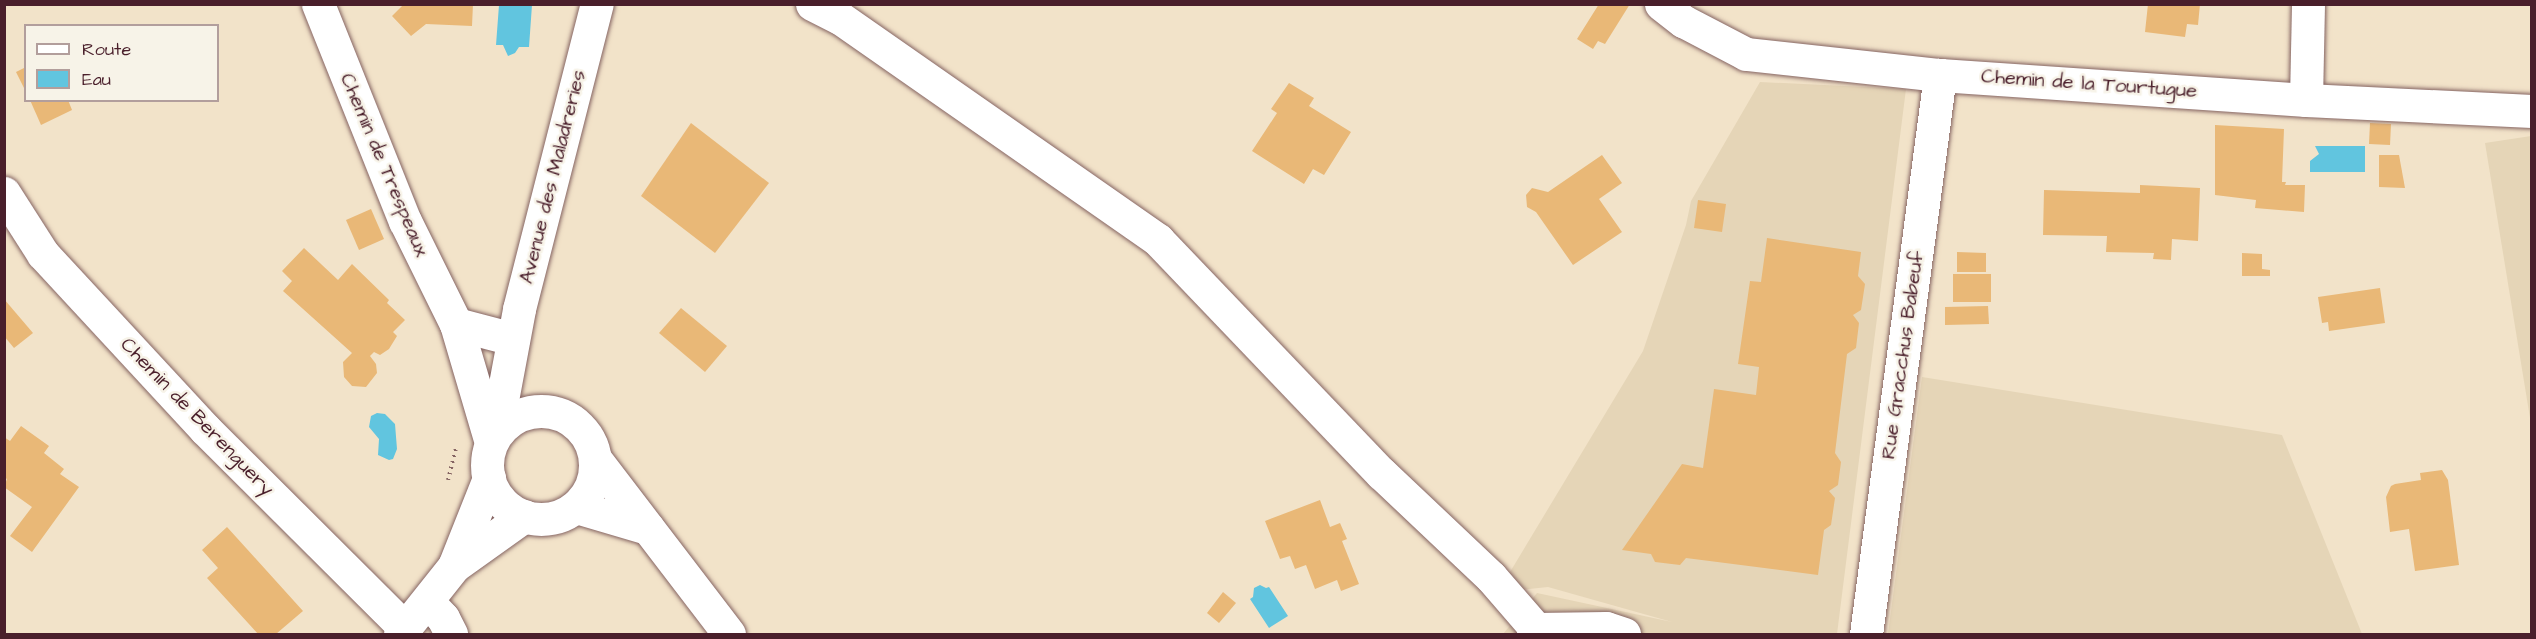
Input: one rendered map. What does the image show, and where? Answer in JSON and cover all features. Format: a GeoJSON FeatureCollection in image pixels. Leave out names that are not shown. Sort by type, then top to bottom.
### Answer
{"type":"FeatureCollection","features":[{"type":"Feature","properties":{"kind":"street","name":"Chemin de Trespeaux"},"geometry":{"type":"LineString","coordinates":[[318,4],[405,221],[456,324],[496,436]]}},
{"type":"Feature","properties":{"kind":"street","name":"Avenue des Maladreries"},"geometry":{"type":"LineString","coordinates":[[496,436],[512,345],[597,4]]}},
{"type":"Feature","properties":{"kind":"street"},"geometry":{"type":"LineString","coordinates":[[812,4],[840,18],[1158,240],[1382,473],[1491,577],[1534,632],[1606,628],[1624,634]]}},
{"type":"Feature","properties":{"kind":"street","name":"Chemin de la Tourtugue"},"geometry":{"type":"LineString","coordinates":[[1661,4],[1683,21],[1746,54],[1941,75],[2306,100],[2532,111]]}},
{"type":"Feature","properties":{"kind":"street"},"geometry":{"type":"LineString","coordinates":[[2306,100],[2308,4]]}},
{"type":"Feature","properties":{"kind":"street","name":"Rue Gracchus Babeuf"},"geometry":{"type":"LineString","coordinates":[[1866,634],[1941,75]]}},
{"type":"Feature","properties":{"kind":"street","name":"Chemin de Berenguery"},"geometry":{"type":"LineString","coordinates":[[4,193],[43,254],[205,429],[403,632]]}},
{"type":"Feature","properties":{"kind":"street"},"geometry":{"type":"LineString","coordinates":[[456,324],[512,345],[534,411]]}},
{"type":"Feature","properties":{"kind":"street"},"geometry":{"type":"LineString","coordinates":[[596,460],[591,486],[576,507],[560,516],[542,519],[524,516],[508,508],[496,495],[489,478],[487,461],[496,436],[510,421],[534,411],[551,411],[568,418],[582,428],[591,443],[596,460],[729,634]]}},
{"type":"Feature","properties":{"kind":"street"},"geometry":{"type":"LineString","coordinates":[[403,632],[454,566],[489,478]]}},
{"type":"Feature","properties":{"kind":"street"},"geometry":{"type":"LineString","coordinates":[[576,507],[648,528]]}},
{"type":"Feature","properties":{"kind":"street"},"geometry":{"type":"LineString","coordinates":[[454,566],[524,516]]}},
{"type":"Feature","properties":{"kind":"street"},"geometry":{"type":"LineString","coordinates":[[428,602],[443,618],[451,634]]}},
{"type":"Feature","properties":{"kind":"path"},"geometry":{"type":"LineString","coordinates":[[445,488],[457,444]]}},
{"type":"Feature","properties":{"kind":"shaded area"},"geometry":{"type":"Polygon","coordinates":[[[1760,82],[1906,89],[1837,634],[1503,634],[1537,593],[1672,622],[1548,587],[1498,592],[1643,351],[1686,225],[1691,201],[1760,82]]]}},
{"type":"Feature","properties":{"kind":"shaded area"},"geometry":{"type":"Polygon","coordinates":[[[2532,136],[2531,424],[2485,143],[2532,136]]]}},
{"type":"Feature","properties":{"kind":"shaded area"},"geometry":{"type":"Polygon","coordinates":[[[1922,377],[2282,435],[2362,634],[1888,634],[1922,377]]]}},
{"type":"Feature","properties":{"kind":"water"},"geometry":{"type":"Polygon","coordinates":[[[499,5],[532,5],[529,47],[519,47],[515,53],[508,56],[503,45],[496,45],[499,5]]]}},
{"type":"Feature","properties":{"kind":"water"},"geometry":{"type":"Polygon","coordinates":[[[2315,146],[2365,146],[2365,172],[2310,172],[2310,161],[2319,154],[2315,146]]]}},
{"type":"Feature","properties":{"kind":"water"},"geometry":{"type":"Polygon","coordinates":[[[377,413],[385,414],[395,424],[397,449],[393,459],[389,460],[378,455],[379,439],[369,427],[371,416],[377,413]]]}},
{"type":"Feature","properties":{"kind":"water"},"geometry":{"type":"Polygon","coordinates":[[[1260,585],[1269,587],[1288,616],[1269,628],[1250,599],[1253,597],[1254,588],[1260,585]]]}},
{"type":"Feature","properties":{"kind":"building"},"geometry":{"type":"Polygon","coordinates":[[[404,4],[473,4],[472,26],[426,24],[411,36],[392,16],[404,4]]]}},
{"type":"Feature","properties":{"kind":"building"},"geometry":{"type":"Polygon","coordinates":[[[1599,4],[1630,4],[1605,44],[1598,41],[1593,49],[1577,39],[1599,4]]]}},
{"type":"Feature","properties":{"kind":"building"},"geometry":{"type":"Polygon","coordinates":[[[2148,4],[2200,4],[2198,25],[2187,24],[2185,37],[2145,32],[2148,4]]]}},
{"type":"Feature","properties":{"kind":"building"},"geometry":{"type":"Polygon","coordinates":[[[24,68],[24,88],[16,72],[24,68]]]}},
{"type":"Feature","properties":{"kind":"building"},"geometry":{"type":"Polygon","coordinates":[[[1289,83],[1314,98],[1309,106],[1351,132],[1324,175],[1313,169],[1304,184],[1252,151],[1277,113],[1271,109],[1289,83]]]}},
{"type":"Feature","properties":{"kind":"building"},"geometry":{"type":"Polygon","coordinates":[[[31,102],[69,102],[72,110],[41,125],[31,102]]]}},
{"type":"Feature","properties":{"kind":"building"},"geometry":{"type":"Polygon","coordinates":[[[691,123],[769,183],[715,253],[641,196],[691,123]]]}},
{"type":"Feature","properties":{"kind":"building"},"geometry":{"type":"Polygon","coordinates":[[[2370,123],[2391,124],[2390,145],[2369,144],[2370,123]]]}},
{"type":"Feature","properties":{"kind":"building"},"geometry":{"type":"Polygon","coordinates":[[[2215,125],[2284,129],[2282,182],[2286,182],[2285,185],[2305,185],[2304,212],[2255,208],[2256,200],[2215,195],[2215,125]]]}},
{"type":"Feature","properties":{"kind":"building"},"geometry":{"type":"Polygon","coordinates":[[[1602,155],[1622,183],[1599,199],[1622,232],[1573,265],[1536,212],[1527,207],[1526,195],[1532,188],[1548,192],[1602,155]]]}},
{"type":"Feature","properties":{"kind":"building"},"geometry":{"type":"Polygon","coordinates":[[[2379,155],[2399,155],[2405,188],[2379,187],[2379,155]]]}},
{"type":"Feature","properties":{"kind":"building"},"geometry":{"type":"Polygon","coordinates":[[[2140,185],[2200,188],[2198,241],[2172,239],[2171,260],[2153,259],[2154,253],[2106,252],[2107,236],[2043,235],[2044,190],[2140,193],[2140,185]]]}},
{"type":"Feature","properties":{"kind":"building"},"geometry":{"type":"Polygon","coordinates":[[[1698,200],[1726,204],[1722,232],[1694,228],[1698,200]]]}},
{"type":"Feature","properties":{"kind":"building"},"geometry":{"type":"Polygon","coordinates":[[[371,209],[384,239],[359,250],[346,220],[371,209]]]}},
{"type":"Feature","properties":{"kind":"building"},"geometry":{"type":"Polygon","coordinates":[[[1767,238],[1861,252],[1858,276],[1865,284],[1861,310],[1853,315],[1859,323],[1856,348],[1847,354],[1835,453],[1841,462],[1838,485],[1829,491],[1835,498],[1831,525],[1824,530],[1818,575],[1686,558],[1680,565],[1655,562],[1651,554],[1622,550],[1682,464],[1703,468],[1714,389],[1756,395],[1759,367],[1738,364],[1750,281],[1761,282],[1767,238]]]}},
{"type":"Feature","properties":{"kind":"building"},"geometry":{"type":"Polygon","coordinates":[[[304,248],[338,280],[352,264],[389,300],[387,303],[405,320],[393,332],[397,336],[389,349],[380,355],[374,352],[370,356],[376,364],[377,373],[366,387],[352,386],[344,377],[343,362],[352,353],[283,291],[292,281],[282,271],[304,248]]]}},
{"type":"Feature","properties":{"kind":"building"},"geometry":{"type":"Polygon","coordinates":[[[1957,252],[1986,253],[1986,272],[1957,272],[1957,252]]]}},
{"type":"Feature","properties":{"kind":"building"},"geometry":{"type":"Polygon","coordinates":[[[2242,253],[2262,254],[2262,269],[2270,270],[2270,276],[2242,276],[2242,253]]]}},
{"type":"Feature","properties":{"kind":"building"},"geometry":{"type":"Polygon","coordinates":[[[1953,274],[1991,274],[1991,302],[1953,302],[1953,274]]]}},
{"type":"Feature","properties":{"kind":"building"},"geometry":{"type":"Polygon","coordinates":[[[2380,288],[2385,323],[2329,331],[2328,322],[2322,323],[2318,297],[2380,288]]]}},
{"type":"Feature","properties":{"kind":"building"},"geometry":{"type":"Polygon","coordinates":[[[4,299],[33,333],[14,348],[4,336],[4,299]]]}},
{"type":"Feature","properties":{"kind":"building"},"geometry":{"type":"Polygon","coordinates":[[[1988,306],[1989,324],[1945,325],[1945,307],[1988,306]]]}},
{"type":"Feature","properties":{"kind":"building"},"geometry":{"type":"Polygon","coordinates":[[[681,308],[727,346],[705,372],[659,333],[681,308]]]}},
{"type":"Feature","properties":{"kind":"building"},"geometry":{"type":"Polygon","coordinates":[[[21,426],[49,446],[44,453],[64,469],[60,474],[79,487],[32,552],[10,536],[32,507],[4,487],[7,479],[4,477],[4,437],[10,441],[21,426]]]}},
{"type":"Feature","properties":{"kind":"building"},"geometry":{"type":"Polygon","coordinates":[[[2442,470],[2448,480],[2459,565],[2415,571],[2409,529],[2390,532],[2386,497],[2391,486],[2395,484],[2421,480],[2420,473],[2442,470]]]}},
{"type":"Feature","properties":{"kind":"building"},"geometry":{"type":"Polygon","coordinates":[[[1320,500],[1330,527],[1340,523],[1347,539],[1342,541],[1359,584],[1341,591],[1337,580],[1315,589],[1306,565],[1295,569],[1290,556],[1280,559],[1265,521],[1320,500]]]}},
{"type":"Feature","properties":{"kind":"building"},"geometry":{"type":"Polygon","coordinates":[[[227,527],[303,611],[276,634],[258,634],[207,578],[218,568],[202,550],[227,527]]]}},
{"type":"Feature","properties":{"kind":"building"},"geometry":{"type":"Polygon","coordinates":[[[1223,592],[1236,603],[1219,623],[1207,613],[1223,592]]]}}]}
